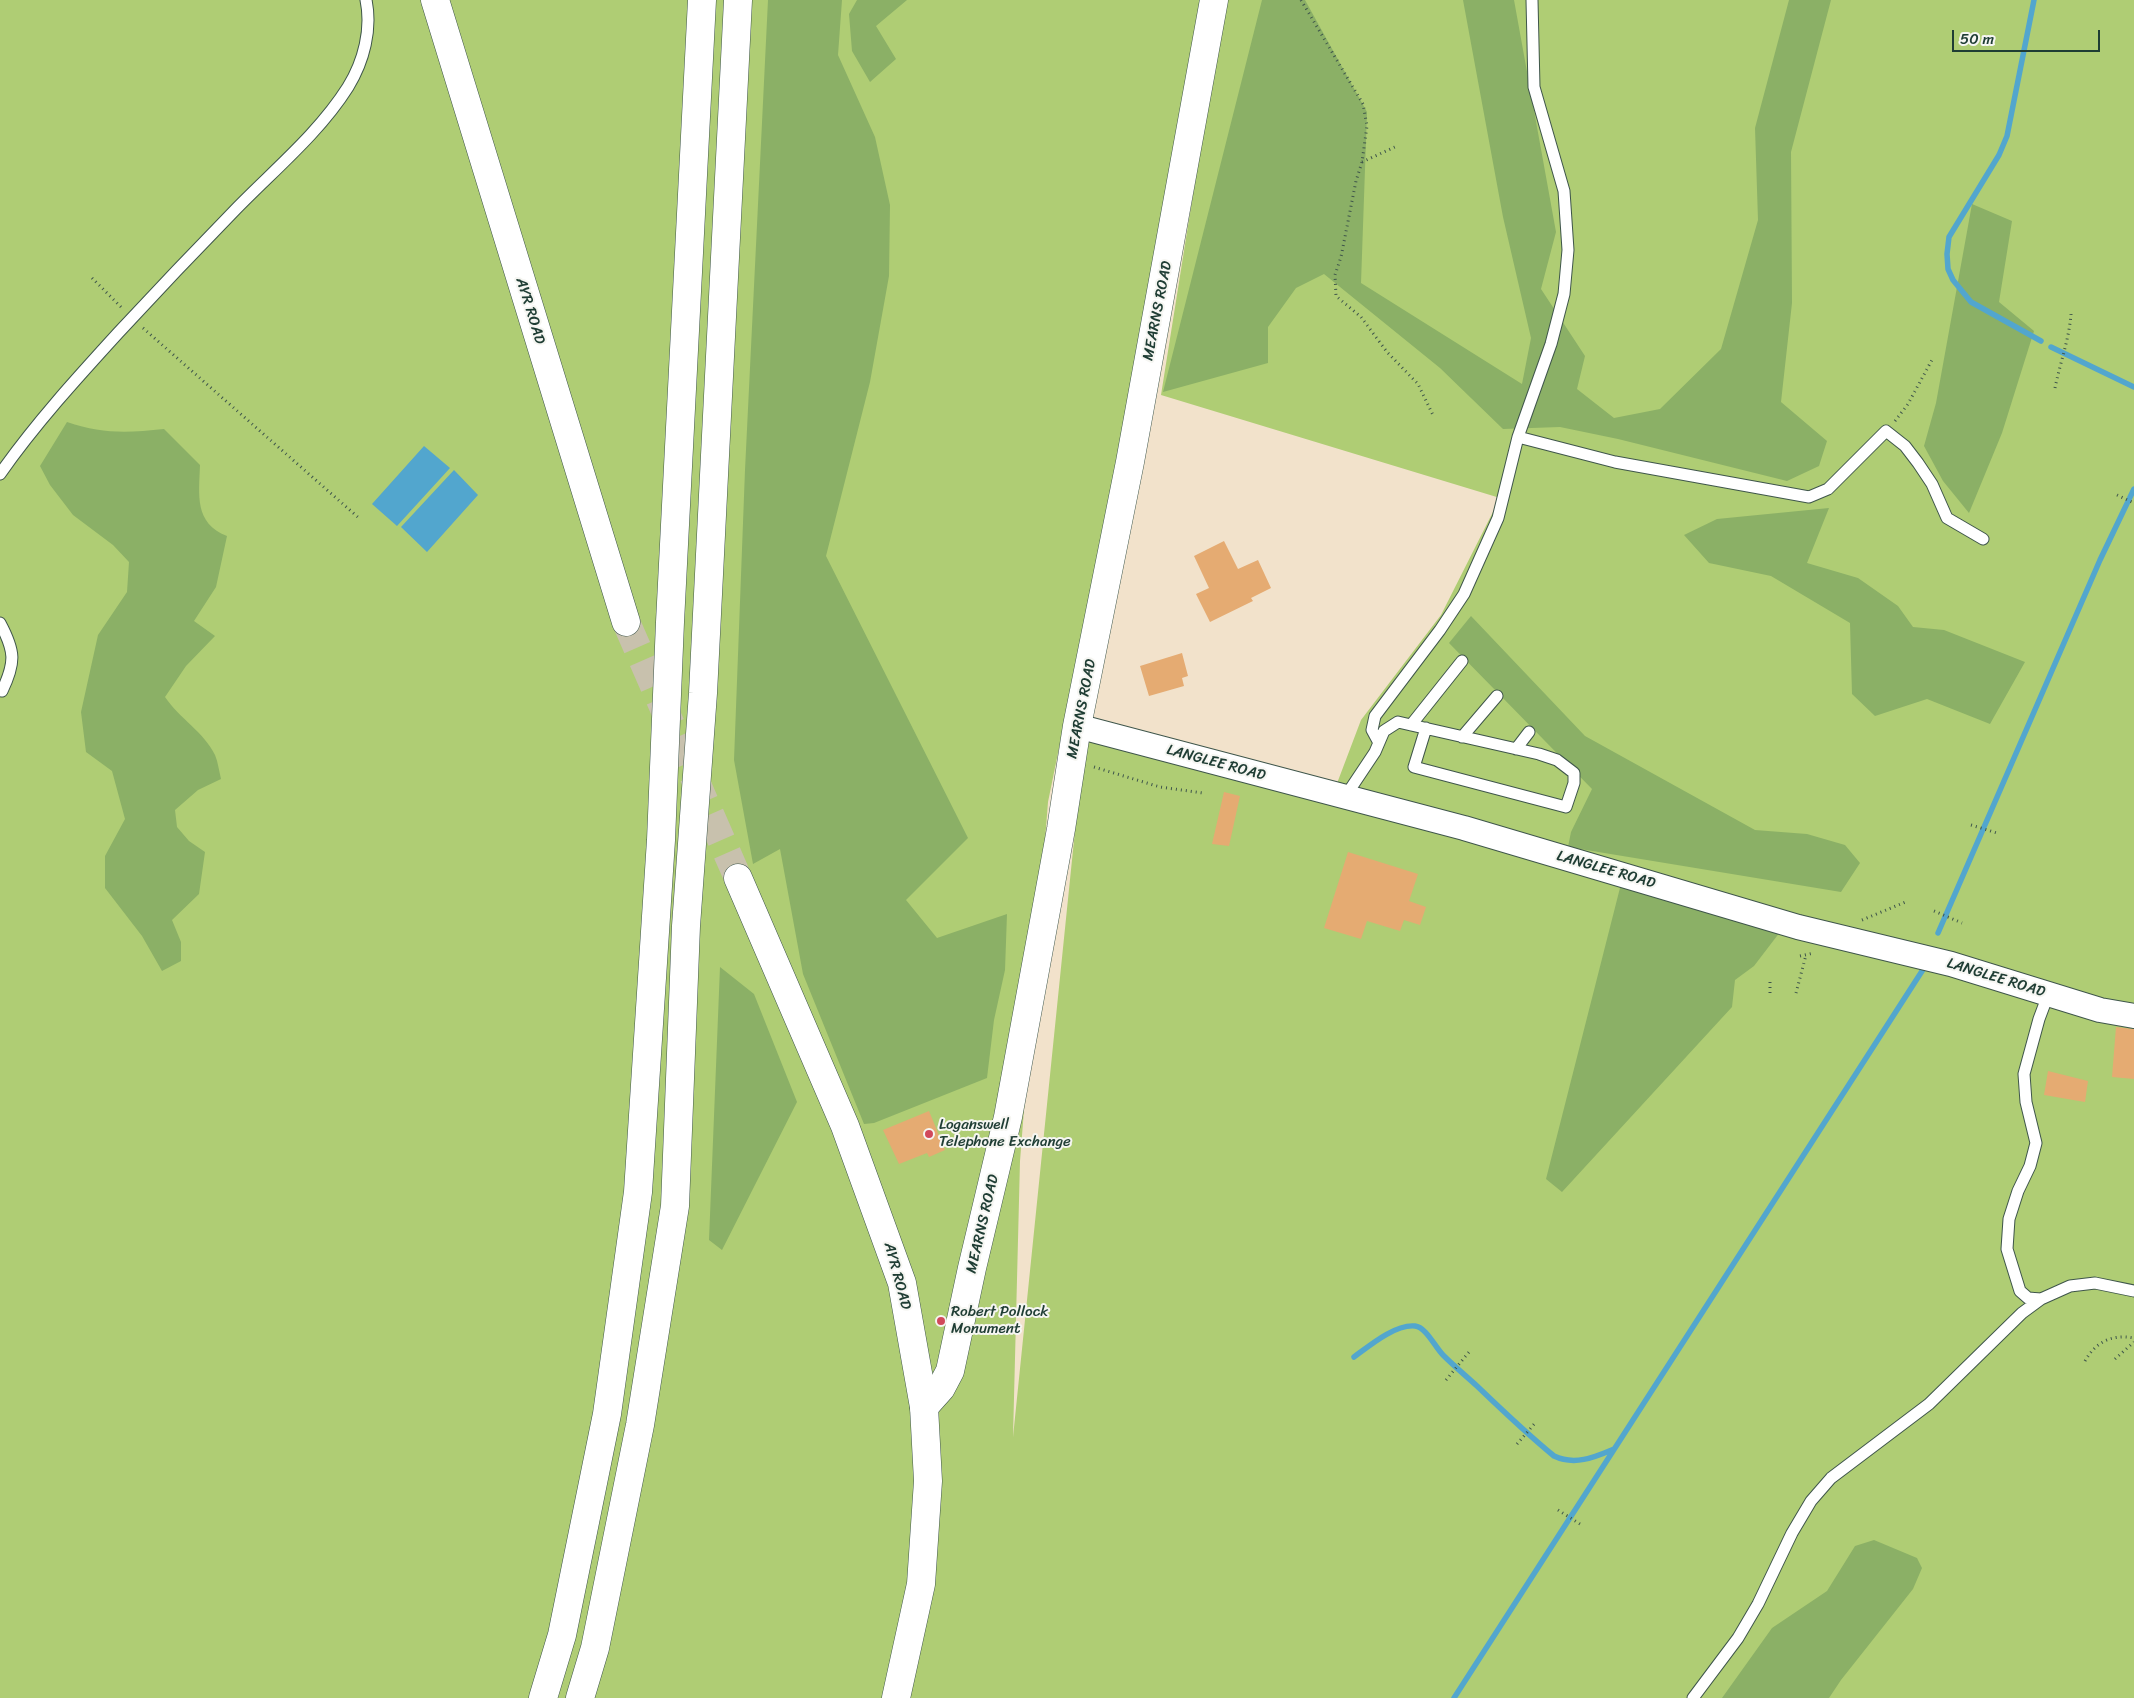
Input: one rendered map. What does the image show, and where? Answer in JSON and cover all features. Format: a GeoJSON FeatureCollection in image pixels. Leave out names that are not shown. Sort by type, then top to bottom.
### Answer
{"type":"FeatureCollection","features":[{"type":"Feature","properties":{"kind":"main road","name":"AYR ROAD"},"geometry":{"type":"LineString","coordinates":[[435,0],[626,622]]}},
{"type":"Feature","properties":{"kind":"main road"},"geometry":{"type":"LineString","coordinates":[[543,1698],[562,1635],[606,1414],[638,1192],[661,840],[702,0]]}},
{"type":"Feature","properties":{"kind":"main road"},"geometry":{"type":"LineString","coordinates":[[580,1698],[596,1648],[638,1435],[675,1206],[686,926],[703,693],[738,0]]}},
{"type":"Feature","properties":{"kind":"main road","name":"MEARNS ROAD"},"geometry":{"type":"LineString","coordinates":[[924,1407],[941,1388],[950,1371],[1008,1117],[1077,726],[1130,462],[1214,0]]}},
{"type":"Feature","properties":{"kind":"main road","name":"AYR ROAD"},"geometry":{"type":"LineString","coordinates":[[738,878],[845,1126],[876,1206],[902,1283],[924,1407],[928,1481],[921,1584],[896,1698]]}},
{"type":"Feature","properties":{"kind":"street","name":"LANGLEE ROAD"},"geometry":{"type":"LineString","coordinates":[[1077,726],[1464,828],[1832,935],[1951,964],[2100,1010],[2134,1016]]}},
{"type":"Feature","properties":{"kind":"lane"},"geometry":{"type":"LineString","coordinates":[[0,474],[58,399],[133,318],[306,139],[337,103],[358,68],[365,48],[368,27],[366,0]]}},
{"type":"Feature","properties":{"kind":"lane"},"geometry":{"type":"LineString","coordinates":[[1379,743],[1372,730],[1376,716],[1440,630],[1464,594],[1498,518],[1518,437],[1553,336],[1564,294],[1568,250],[1564,191],[1534,87],[1532,0]]}},
{"type":"Feature","properties":{"kind":"lane"},"geometry":{"type":"LineString","coordinates":[[1518,437],[1615,462],[1809,497],[1828,489],[1886,430],[1904,446],[1918,463],[1932,484],[1947,518],[1983,539]]}},
{"type":"Feature","properties":{"kind":"lane"},"geometry":{"type":"LineString","coordinates":[[0,623],[10,641],[12,657],[10,672],[2,691]]}},
{"type":"Feature","properties":{"kind":"lane"},"geometry":{"type":"LineString","coordinates":[[1411,725],[1462,661]]}},
{"type":"Feature","properties":{"kind":"lane"},"geometry":{"type":"LineString","coordinates":[[1462,737],[1497,696]]}},
{"type":"Feature","properties":{"kind":"lane"},"geometry":{"type":"LineString","coordinates":[[1345,798],[1384,732],[1398,722],[1426,728],[1516,749],[1557,760],[1574,773],[1574,783],[1566,808],[1414,767],[1426,728]]}},
{"type":"Feature","properties":{"kind":"lane"},"geometry":{"type":"LineString","coordinates":[[1516,749],[1529,732]]}},
{"type":"Feature","properties":{"kind":"lane"},"geometry":{"type":"LineString","coordinates":[[2041,1298],[2028,1298],[2020,1291],[2007,1249],[2010,1219],[2018,1191],[2030,1166],[2036,1143],[2026,1102],[2024,1074],[2038,1019],[2048,995]]}},
{"type":"Feature","properties":{"kind":"lane"},"geometry":{"type":"LineString","coordinates":[[1693,1698],[1738,1638],[1758,1604],[1792,1533],[1811,1501],[1831,1478],[1929,1404],[2041,1298],[2070,1286],[2095,1283],[2134,1291]]}},
{"type":"Feature","properties":{"kind":"path"},"geometry":{"type":"LineString","coordinates":[[1301,0],[1363,104],[1367,126],[1362,162],[1335,274],[1336,296],[1361,317],[1387,352],[1418,384],[1433,415]]}},
{"type":"Feature","properties":{"kind":"path"},"geometry":{"type":"LineString","coordinates":[[1362,162],[1398,146]]}},
{"type":"Feature","properties":{"kind":"path"},"geometry":{"type":"LineString","coordinates":[[92,278],[154,340],[360,519]]}},
{"type":"Feature","properties":{"kind":"path"},"geometry":{"type":"LineString","coordinates":[[2055,388],[2060,361],[2068,342],[2071,314]]}},
{"type":"Feature","properties":{"kind":"path"},"geometry":{"type":"LineString","coordinates":[[1886,430],[1908,404],[1933,358]]}},
{"type":"Feature","properties":{"kind":"path"},"geometry":{"type":"LineString","coordinates":[[2117,495],[2134,503]]}},
{"type":"Feature","properties":{"kind":"path"},"geometry":{"type":"LineString","coordinates":[[1072,759],[1160,787],[1203,793]]}},
{"type":"Feature","properties":{"kind":"path"},"geometry":{"type":"LineString","coordinates":[[1970,826],[1996,832]]}},
{"type":"Feature","properties":{"kind":"path"},"geometry":{"type":"LineString","coordinates":[[1832,935],[1870,916],[1908,901]]}},
{"type":"Feature","properties":{"kind":"path"},"geometry":{"type":"LineString","coordinates":[[1934,910],[1962,923]]}},
{"type":"Feature","properties":{"kind":"path"},"geometry":{"type":"LineString","coordinates":[[1796,993],[1806,955]]}},
{"type":"Feature","properties":{"kind":"path"},"geometry":{"type":"LineString","coordinates":[[1770,980],[1770,993]]}},
{"type":"Feature","properties":{"kind":"path"},"geometry":{"type":"LineString","coordinates":[[2084,1361],[2091,1350],[2103,1340],[2134,1338]]}},
{"type":"Feature","properties":{"kind":"path"},"geometry":{"type":"LineString","coordinates":[[2115,1359],[2134,1342]]}},
{"type":"Feature","properties":{"kind":"path"},"geometry":{"type":"LineString","coordinates":[[1447,1379],[1469,1352]]}},
{"type":"Feature","properties":{"kind":"path"},"geometry":{"type":"LineString","coordinates":[[1518,1444],[1536,1422]]}},
{"type":"Feature","properties":{"kind":"path"},"geometry":{"type":"LineString","coordinates":[[1558,1511],[1580,1524]]}},
{"type":"Feature","properties":{"kind":"green space"},"geometry":{"type":"Polygon","coordinates":[[[0,0],[1204,0],[1124,429],[1048,802],[1020,1161],[1013,1437],[1086,723],[1336,786],[1361,720],[1441,615],[1500,498],[1161,395],[1224,0],[2134,0],[2134,1698],[0,1698],[0,0]]]}},
{"type":"Feature","properties":{"kind":"green space"},"geometry":{"type":"Polygon","coordinates":[[[768,0],[842,0],[838,55],[875,137],[890,205],[889,276],[870,382],[826,556],[968,838],[906,900],[937,938],[1007,914],[1005,970],[994,1020],[987,1078],[874,1123],[864,1124],[803,974],[780,849],[753,864],[734,760],[745,470],[768,0]]]}},
{"type":"Feature","properties":{"kind":"green space"},"geometry":{"type":"Polygon","coordinates":[[[857,0],[907,0],[876,26],[896,59],[870,82],[852,51],[849,14],[857,0]]]}},
{"type":"Feature","properties":{"kind":"green space"},"geometry":{"type":"Polygon","coordinates":[[[1262,0],[1305,0],[1367,112],[1361,283],[1522,384],[1531,338],[1503,217],[1463,0],[1514,0],[1556,232],[1541,289],[1585,356],[1577,389],[1614,418],[1660,409],[1721,349],[1758,220],[1755,128],[1789,0],[1831,0],[1791,152],[1792,303],[1781,402],[1827,441],[1819,466],[1787,481],[1618,439],[1560,427],[1503,429],[1440,368],[1324,274],[1296,288],[1268,327],[1268,363],[1163,392],[1262,0]]]}},
{"type":"Feature","properties":{"kind":"green space"},"geometry":{"type":"Polygon","coordinates":[[[1972,204],[2012,221],[1999,302],[2034,331],[2002,433],[1969,513],[1943,481],[1924,446],[1936,403],[1972,204]]]}},
{"type":"Feature","properties":{"kind":"green space"},"geometry":{"type":"Polygon","coordinates":[[[67,422],[103,431],[164,429],[200,465],[199,497],[204,516],[209,524],[227,536],[216,587],[194,621],[215,636],[186,666],[165,697],[177,712],[205,739],[216,758],[221,779],[198,790],[175,810],[177,827],[189,841],[205,852],[199,894],[172,920],[181,942],[181,961],[162,971],[142,936],[105,888],[105,856],[125,819],[112,771],[86,752],[81,712],[98,635],[127,592],[129,562],[113,545],[73,515],[50,485],[40,466],[67,422]]]}},
{"type":"Feature","properties":{"kind":"green space"},"geometry":{"type":"Polygon","coordinates":[[[1829,508],[1807,563],[1858,578],[1898,606],[1913,627],[1944,630],[2025,662],[1990,724],[1927,699],[1875,716],[1852,694],[1850,623],[1771,576],[1709,563],[1684,535],[1717,519],[1829,508]]]}},
{"type":"Feature","properties":{"kind":"green space"},"geometry":{"type":"Polygon","coordinates":[[[1471,616],[1585,736],[1755,830],[1807,834],[1845,845],[1860,863],[1841,892],[1568,847],[1571,832],[1592,789],[1449,643],[1471,616]]]}},
{"type":"Feature","properties":{"kind":"green space"},"geometry":{"type":"Polygon","coordinates":[[[1622,880],[1780,932],[1754,966],[1735,980],[1732,1007],[1562,1192],[1546,1179],[1622,880]]]}},
{"type":"Feature","properties":{"kind":"green space"},"geometry":{"type":"Polygon","coordinates":[[[720,967],[754,994],[797,1102],[722,1250],[709,1240],[720,967]]]}},
{"type":"Feature","properties":{"kind":"green space"},"geometry":{"type":"Polygon","coordinates":[[[1874,1540],[1917,1558],[1922,1568],[1913,1589],[1829,1698],[1722,1698],[1772,1628],[1827,1591],[1855,1546],[1874,1540]]]}},
{"type":"Feature","properties":{"kind":"water"},"geometry":{"type":"Polygon","coordinates":[[[424,446],[450,468],[397,526],[372,504],[424,446]]]}},
{"type":"Feature","properties":{"kind":"water"},"geometry":{"type":"Polygon","coordinates":[[[454,470],[478,495],[427,552],[401,527],[454,470]]]}},
{"type":"Feature","properties":{"kind":"building"},"geometry":{"type":"Polygon","coordinates":[[[1224,541],[1238,569],[1258,560],[1271,588],[1251,598],[1253,601],[1210,622],[1196,594],[1209,588],[1194,556],[1224,541]]]}},
{"type":"Feature","properties":{"kind":"building"},"geometry":{"type":"Polygon","coordinates":[[[1182,653],[1188,676],[1182,678],[1184,686],[1149,696],[1140,666],[1182,653]]]}},
{"type":"Feature","properties":{"kind":"building"},"geometry":{"type":"Polygon","coordinates":[[[1224,792],[1240,796],[1229,846],[1212,844],[1224,792]]]}},
{"type":"Feature","properties":{"kind":"building"},"geometry":{"type":"Polygon","coordinates":[[[1348,852],[1418,874],[1409,901],[1426,907],[1420,925],[1404,920],[1400,931],[1367,921],[1361,939],[1324,928],[1348,852]]]}},
{"type":"Feature","properties":{"kind":"building"},"geometry":{"type":"Polygon","coordinates":[[[2116,1027],[2134,1029],[2134,1079],[2112,1077],[2116,1027]]]}},
{"type":"Feature","properties":{"kind":"building"},"geometry":{"type":"Polygon","coordinates":[[[2048,1071],[2088,1081],[2085,1102],[2044,1095],[2048,1071]]]}},
{"type":"Feature","properties":{"kind":"building"},"geometry":{"type":"Polygon","coordinates":[[[929,1111],[945,1150],[929,1157],[927,1153],[899,1164],[883,1130],[929,1111]]]}},
{"type":"Feature","properties":{"kind":"waterway"},"geometry":{"type":"LineString","coordinates":[[2034,0],[2007,136],[1999,155],[1949,237],[1947,254],[1948,269],[1953,280],[1971,302],[2041,341]]}},
{"type":"Feature","properties":{"kind":"waterway"},"geometry":{"type":"LineString","coordinates":[[2051,347],[2134,387]]}},
{"type":"Feature","properties":{"kind":"waterway"},"geometry":{"type":"LineString","coordinates":[[1938,933],[2100,560],[2134,489]]}},
{"type":"Feature","properties":{"kind":"waterway"},"geometry":{"type":"LineString","coordinates":[[1454,1698],[1924,968]]}},
{"type":"Feature","properties":{"kind":"waterway"},"geometry":{"type":"LineString","coordinates":[[1354,1357],[1399,1328],[1407,1326],[1419,1327],[1447,1359],[1524,1431],[1554,1456],[1562,1459],[1577,1460],[1614,1449]]}},
{"type":"Feature","properties":{"kind":"tunnel"},"geometry":{"type":"LineString","coordinates":[[626,622],[738,878]]}},
{"type":"Feature","properties":{"kind":"place","name":"Loganswell Telephone Exchange"},"geometry":{"type":"Point","coordinates":[929,1134]}},
{"type":"Feature","properties":{"kind":"place","name":"Robert Pollock Monument"},"geometry":{"type":"Point","coordinates":[941,1321]}}]}
